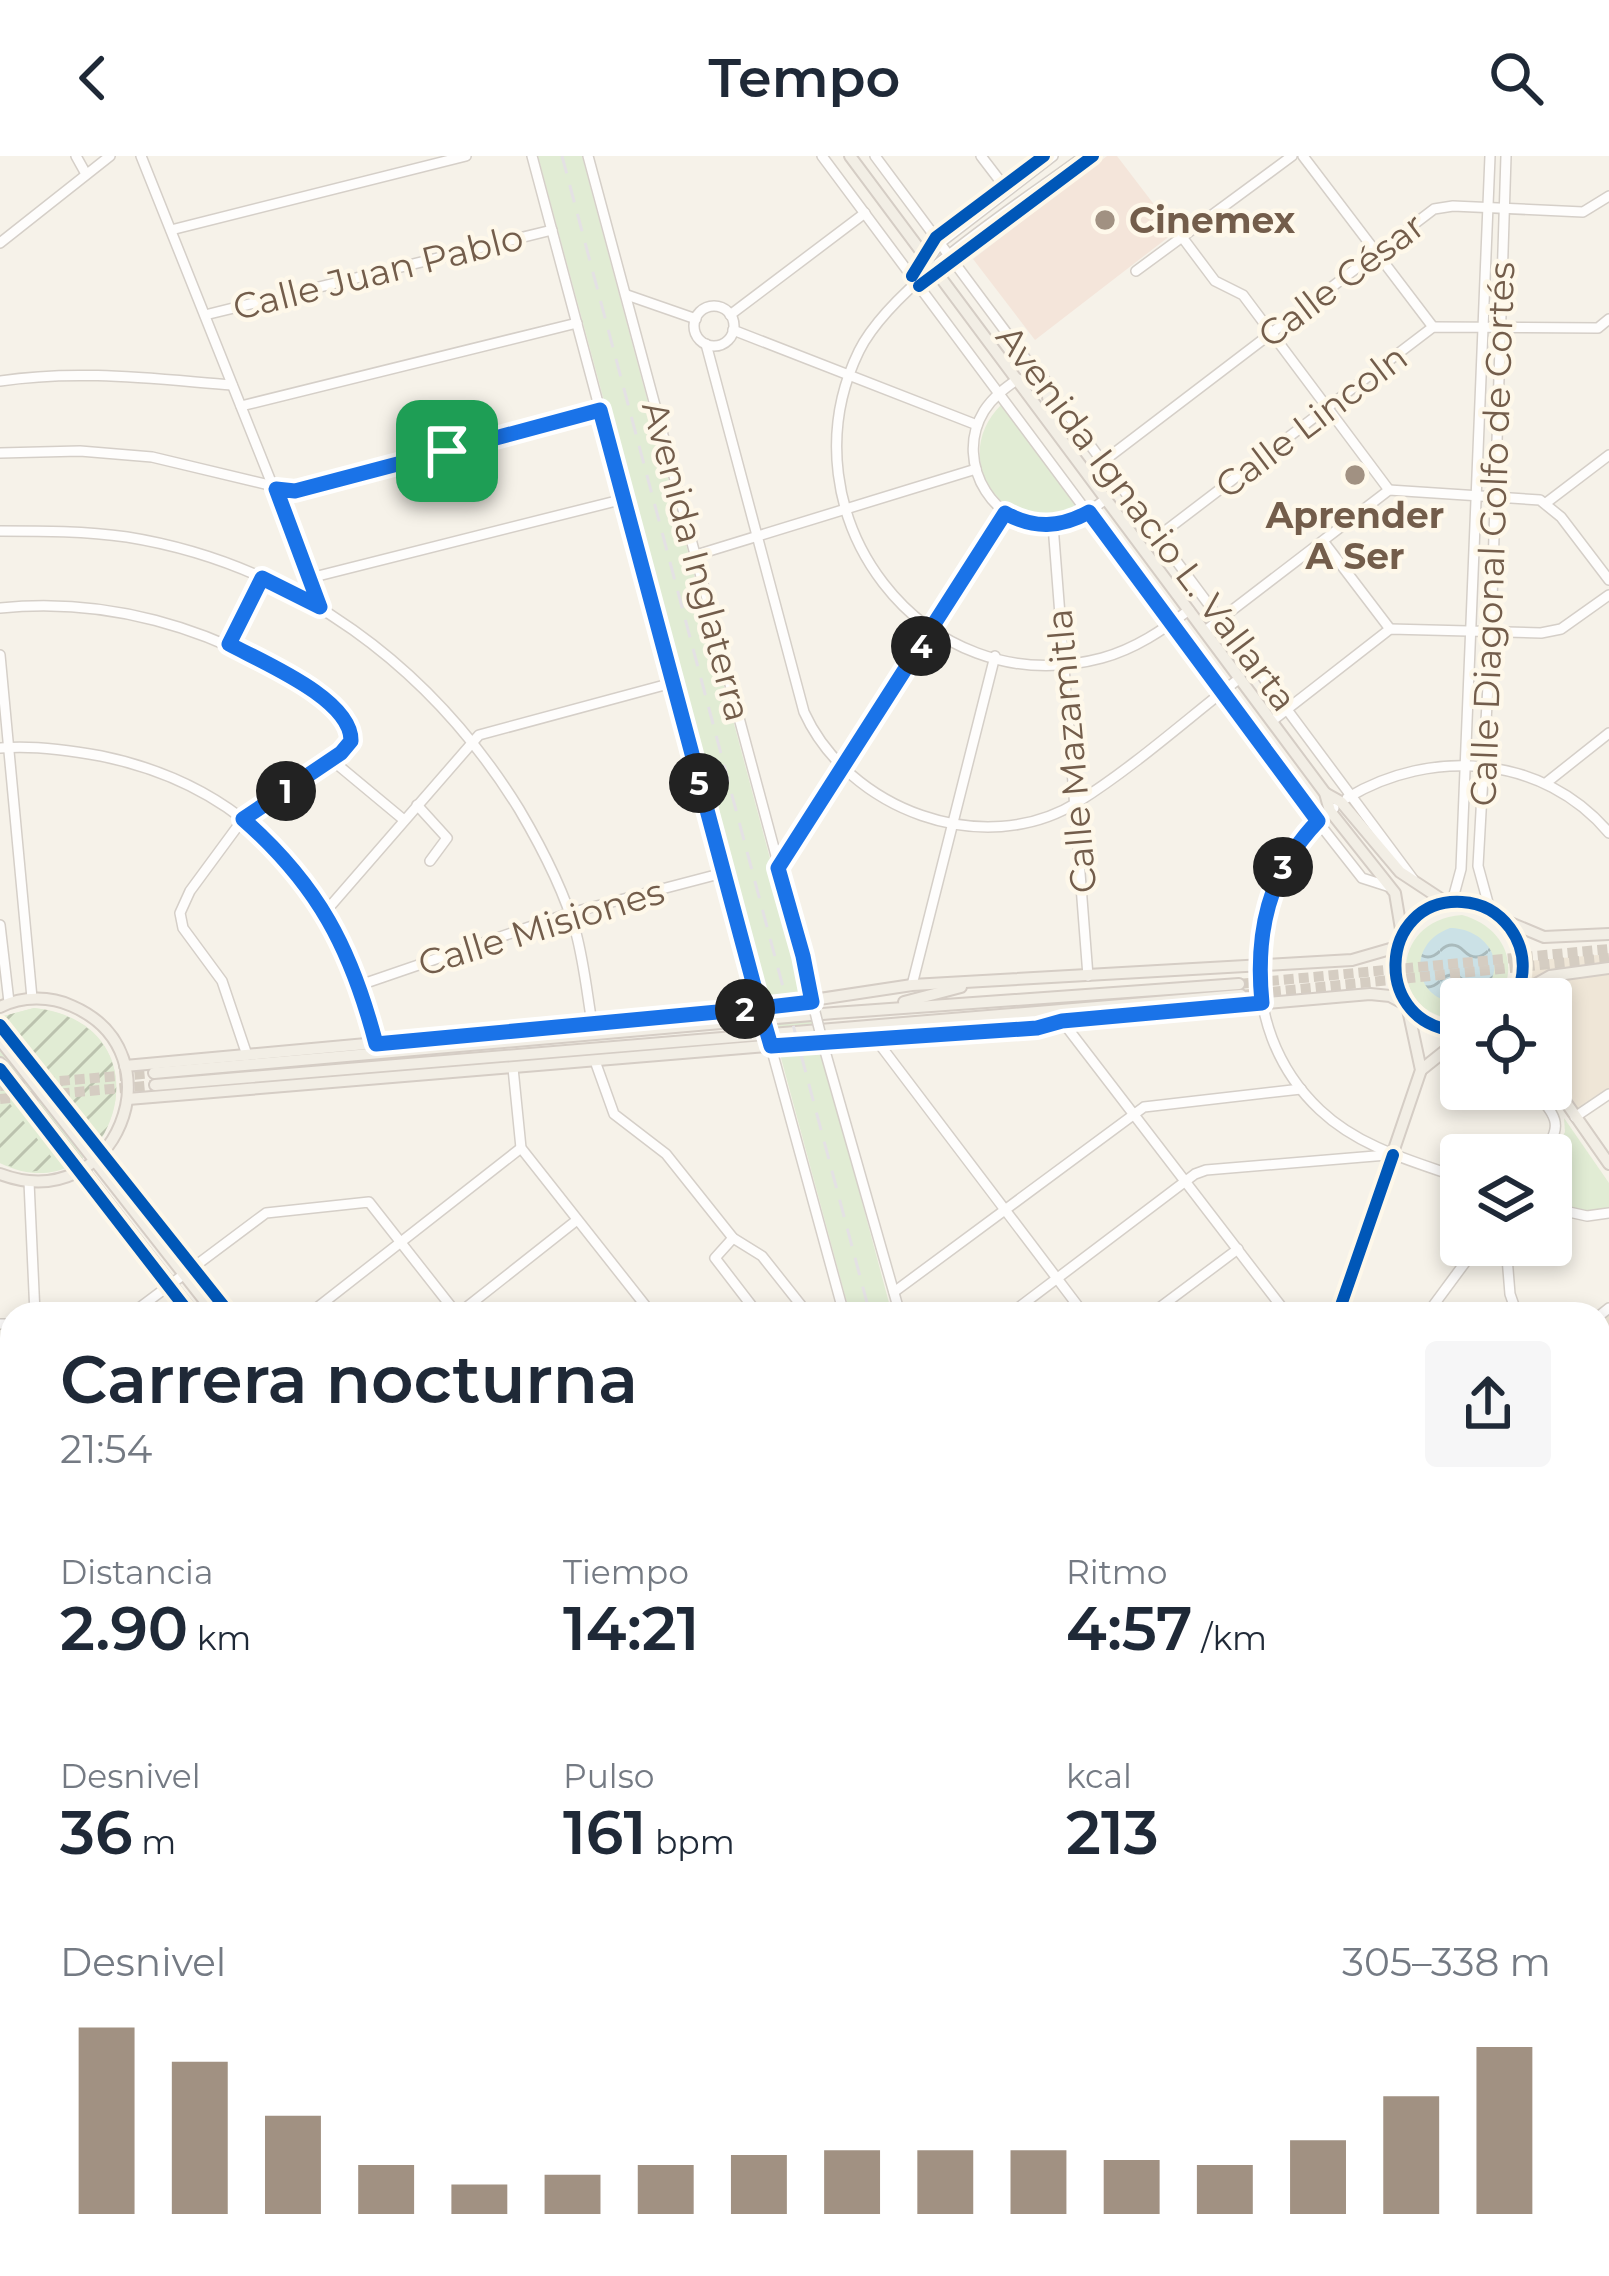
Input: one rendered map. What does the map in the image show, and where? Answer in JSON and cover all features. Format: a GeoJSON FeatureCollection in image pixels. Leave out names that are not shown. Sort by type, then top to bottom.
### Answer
{"type":"FeatureCollection","features":[{"type":"Feature","properties":{"kind":"main road","name":"Avenida Ignacio L. Vallarta"},"geometry":{"type":"LineString","coordinates":[[850,156],[1391,888],[1400,941],[1395,977],[1407,1005],[1421,1070]]}},
{"type":"Feature","properties":{"kind":"main road"},"geometry":{"type":"LineString","coordinates":[[1045,381],[1053,426]]}},
{"type":"Feature","properties":{"kind":"main road","name":"Avenida Ignacio L. Vallarta"},"geometry":{"type":"LineString","coordinates":[[1325,794],[1347,798],[1400,872],[1415,883],[1450,902],[1490,910]]}},
{"type":"Feature","properties":{"kind":"main road"},"geometry":{"type":"LineString","coordinates":[[125,1066],[813,1005],[912,985],[1352,959],[1400,941],[1422,913],[1450,902]]}},
{"type":"Feature","properties":{"kind":"main road"},"geometry":{"type":"LineString","coordinates":[[1490,910],[1544,937],[1609,934]]}},
{"type":"Feature","properties":{"kind":"main road"},"geometry":{"type":"LineString","coordinates":[[1503,919],[1522,955],[1519,978]]}},
{"type":"Feature","properties":{"kind":"main road"},"geometry":{"type":"LineString","coordinates":[[1547,978],[1609,968]]}},
{"type":"Feature","properties":{"kind":"main road"},"geometry":{"type":"LineString","coordinates":[[878,1010],[991,980]]}},
{"type":"Feature","properties":{"kind":"main road"},"geometry":{"type":"LineString","coordinates":[[1240,989],[900,1024],[154,1079],[457,1046],[878,1010],[1240,989]]}},
{"type":"Feature","properties":{"kind":"main road"},"geometry":{"type":"LineString","coordinates":[[900,1024],[944,1027],[1062,1021],[1370,994],[1390,996],[1440,1027]]}},
{"type":"Feature","properties":{"kind":"main road"},"geometry":{"type":"LineString","coordinates":[[0,1174],[29,1182],[57,1180],[82,1170],[114,1140],[128,1099],[125,1066],[112,1038],[90,1016],[62,1002],[32,998],[4,1005]]}},
{"type":"Feature","properties":{"kind":"main road"},"geometry":{"type":"LineString","coordinates":[[128,1099],[770,1043],[1037,1028],[1062,1021]]}},
{"type":"Feature","properties":{"kind":"main road"},"geometry":{"type":"LineString","coordinates":[[0,1040],[206,1302]]}},
{"type":"Feature","properties":{"kind":"main road"},"geometry":{"type":"LineString","coordinates":[[400,1041],[457,1046]]}},
{"type":"Feature","properties":{"kind":"main road"},"geometry":{"type":"LineString","coordinates":[[1342,1302],[1421,1070],[1440,1053]]}},
{"type":"Feature","properties":{"kind":"main road"},"geometry":{"type":"LineString","coordinates":[[409,1077],[460,1060]]}},
{"type":"Feature","properties":{"kind":"main road"},"geometry":{"type":"LineString","coordinates":[[0,1064],[185,1302]]}},
{"type":"Feature","properties":{"kind":"main road"},"geometry":{"type":"LineString","coordinates":[[1570,1110],[1609,1164]]}},
{"type":"Feature","properties":{"kind":"street"},"geometry":{"type":"LineString","coordinates":[[76,156],[86,174]]}},
{"type":"Feature","properties":{"kind":"street"},"geometry":{"type":"LineString","coordinates":[[0,243],[110,156]]}},
{"type":"Feature","properties":{"kind":"street"},"geometry":{"type":"LineString","coordinates":[[141,156],[320,607]]}},
{"type":"Feature","properties":{"kind":"street"},"geometry":{"type":"LineString","coordinates":[[171,230],[466,156]]}},
{"type":"Feature","properties":{"kind":"street","name":"Avenida Inglaterra"},"geometry":{"type":"LineString","coordinates":[[532,156],[841,1302]]}},
{"type":"Feature","properties":{"kind":"street","name":"Avenida Inglaterra"},"geometry":{"type":"LineString","coordinates":[[589,156],[822,1039],[897,1302]]}},
{"type":"Feature","properties":{"kind":"street","name":"Avenida Ignacio L. Vallarta"},"geometry":{"type":"LineString","coordinates":[[822,156],[1362,878],[1391,888]]}},
{"type":"Feature","properties":{"kind":"street","name":"Avenida Ignacio L. Vallarta"},"geometry":{"type":"LineString","coordinates":[[875,156],[1289,708],[1347,798]]}},
{"type":"Feature","properties":{"kind":"street"},"geometry":{"type":"LineString","coordinates":[[981,156],[1006,190]]}},
{"type":"Feature","properties":{"kind":"street"},"geometry":{"type":"LineString","coordinates":[[1052,156],[940,243],[932,264],[872,329],[849,376],[836,425],[845,511],[853,535],[896,601],[932,629],[995,656],[1064,662],[1119,652],[1189,610]]}},
{"type":"Feature","properties":{"kind":"street"},"geometry":{"type":"LineString","coordinates":[[932,264],[950,256],[1084,156]]}},
{"type":"Feature","properties":{"kind":"street"},"geometry":{"type":"LineString","coordinates":[[1136,271],[1292,156]]}},
{"type":"Feature","properties":{"kind":"street"},"geometry":{"type":"LineString","coordinates":[[1303,156],[1433,327]]}},
{"type":"Feature","properties":{"kind":"street","name":"Calle Diagonal Golfo de Cortés"},"geometry":{"type":"LineString","coordinates":[[1450,902],[1461,869],[1490,156]]}},
{"type":"Feature","properties":{"kind":"street","name":"Calle Diagonal Golfo de Cortés"},"geometry":{"type":"LineString","coordinates":[[1490,910],[1478,866],[1491,631],[1506,156]]}},
{"type":"Feature","properties":{"kind":"street","name":"Calle César"},"geometry":{"type":"LineString","coordinates":[[1105,460],[1434,209],[1583,212],[1609,196]]}},
{"type":"Feature","properties":{"kind":"street"},"geometry":{"type":"LineString","coordinates":[[730,315],[865,213]]}},
{"type":"Feature","properties":{"kind":"street","name":"Calle Juan Pablo"},"geometry":{"type":"LineString","coordinates":[[205,315],[552,230]]}},
{"type":"Feature","properties":{"kind":"street"},"geometry":{"type":"LineString","coordinates":[[1182,237],[1215,281],[1243,295],[1389,490]]}},
{"type":"Feature","properties":{"kind":"street"},"geometry":{"type":"LineString","coordinates":[[626,295],[696,319]]}},
{"type":"Feature","properties":{"kind":"street"},"geometry":{"type":"LineString","coordinates":[[706,344],[723,344],[733,330],[730,315],[721,308],[709,307],[696,319],[695,331],[706,344],[804,712],[824,748],[878,797],[907,812],[954,823],[1021,823],[1077,803],[1240,678]]}},
{"type":"Feature","properties":{"kind":"street"},"geometry":{"type":"LineString","coordinates":[[1609,319],[1598,328],[1609,336]]}},
{"type":"Feature","properties":{"kind":"street"},"geometry":{"type":"LineString","coordinates":[[241,406],[577,323]]}},
{"type":"Feature","properties":{"kind":"street","name":"Calle Lincoln"},"geometry":{"type":"LineString","coordinates":[[1160,535],[1433,327],[1598,328]]}},
{"type":"Feature","properties":{"kind":"street"},"geometry":{"type":"LineString","coordinates":[[733,330],[977,425]]}},
{"type":"Feature","properties":{"kind":"street"},"geometry":{"type":"LineString","coordinates":[[0,381],[103,374],[232,385]]}},
{"type":"Feature","properties":{"kind":"street"},"geometry":{"type":"LineString","coordinates":[[1018,379],[999,393],[977,425],[976,470],[981,485],[1005,513],[1033,524],[1053,525],[1089,512],[1107,498]]}},
{"type":"Feature","properties":{"kind":"street"},"geometry":{"type":"LineString","coordinates":[[0,453],[152,457],[295,491],[600,410]]}},
{"type":"Feature","properties":{"kind":"street"},"geometry":{"type":"LineString","coordinates":[[1546,503],[1609,455]]}},
{"type":"Feature","properties":{"kind":"street"},"geometry":{"type":"LineString","coordinates":[[696,555],[976,470]]}},
{"type":"Feature","properties":{"kind":"street"},"geometry":{"type":"LineString","coordinates":[[1205,631],[1389,490],[1546,503],[1609,580]]}},
{"type":"Feature","properties":{"kind":"street"},"geometry":{"type":"LineString","coordinates":[[310,578],[624,500]]}},
{"type":"Feature","properties":{"kind":"street"},"geometry":{"type":"LineString","coordinates":[[778,868],[1005,513]]}},
{"type":"Feature","properties":{"kind":"street","name":"Calle Mazamitla"},"geometry":{"type":"LineString","coordinates":[[1053,525],[1088,976]]}},
{"type":"Feature","properties":{"kind":"street"},"geometry":{"type":"LineString","coordinates":[[0,530],[128,538],[196,553],[320,607],[405,668],[472,742],[528,825],[569,914],[592,1023]]}},
{"type":"Feature","properties":{"kind":"street"},"geometry":{"type":"LineString","coordinates":[[1323,541],[1390,629]]}},
{"type":"Feature","properties":{"kind":"street"},"geometry":{"type":"LineString","coordinates":[[229,644],[262,578]]}},
{"type":"Feature","properties":{"kind":"street"},"geometry":{"type":"LineString","coordinates":[[1272,722],[1390,629],[1541,634],[1561,629],[1609,595]]}},
{"type":"Feature","properties":{"kind":"street"},"geometry":{"type":"LineString","coordinates":[[0,608],[99,608],[180,626],[229,644],[312,691],[349,726],[351,741],[333,760],[243,819],[190,891],[181,913],[183,928],[222,981],[247,1055]]}},
{"type":"Feature","properties":{"kind":"street"},"geometry":{"type":"LineString","coordinates":[[0,655],[4,748],[32,998]]}},
{"type":"Feature","properties":{"kind":"street"},"geometry":{"type":"LineString","coordinates":[[912,985],[995,656]]}},
{"type":"Feature","properties":{"kind":"street"},"geometry":{"type":"LineString","coordinates":[[326,911],[485,732],[673,683]]}},
{"type":"Feature","properties":{"kind":"street"},"geometry":{"type":"LineString","coordinates":[[1546,783],[1609,733]]}},
{"type":"Feature","properties":{"kind":"street"},"geometry":{"type":"LineString","coordinates":[[4,748],[74,751],[135,763],[183,782],[243,819],[290,862],[326,911],[360,985],[376,1044]]}},
{"type":"Feature","properties":{"kind":"street"},"geometry":{"type":"LineString","coordinates":[[333,760],[404,820]]}},
{"type":"Feature","properties":{"kind":"street"},"geometry":{"type":"LineString","coordinates":[[1440,1171],[1393,1155],[1342,1128],[1301,1089],[1275,1045],[1262,1003],[1258,968],[1261,927],[1273,887],[1318,821],[1347,798],[1412,769],[1484,766],[1546,783],[1576,802],[1609,833]]}},
{"type":"Feature","properties":{"kind":"street"},"geometry":{"type":"LineString","coordinates":[[417,806],[447,838],[430,861]]}},
{"type":"Feature","properties":{"kind":"street"},"geometry":{"type":"LineString","coordinates":[[0,822],[15,821]]}},
{"type":"Feature","properties":{"kind":"street","name":"Calle Misiones"},"geometry":{"type":"LineString","coordinates":[[360,985],[569,914],[723,873]]}},
{"type":"Feature","properties":{"kind":"street"},"geometry":{"type":"LineString","coordinates":[[0,926],[4,1005]]}},
{"type":"Feature","properties":{"kind":"street"},"geometry":{"type":"LineString","coordinates":[[1062,1021],[1278,1302]]}},
{"type":"Feature","properties":{"kind":"street"},"geometry":{"type":"LineString","coordinates":[[874,1037],[1075,1302]]}},
{"type":"Feature","properties":{"kind":"street"},"geometry":{"type":"LineString","coordinates":[[595,1061],[614,1114],[677,1166],[736,1242],[762,1256],[798,1302]]}},
{"type":"Feature","properties":{"kind":"street"},"geometry":{"type":"LineString","coordinates":[[513,1067],[521,1148],[642,1302]]}},
{"type":"Feature","properties":{"kind":"street"},"geometry":{"type":"LineString","coordinates":[[894,1292],[1134,1112],[1155,1103],[1301,1089]]}},
{"type":"Feature","properties":{"kind":"street"},"geometry":{"type":"LineString","coordinates":[[1575,1118],[1609,1094]]}},
{"type":"Feature","properties":{"kind":"street"},"geometry":{"type":"LineString","coordinates":[[324,1302],[521,1148]]}},
{"type":"Feature","properties":{"kind":"street"},"geometry":{"type":"LineString","coordinates":[[1027,1302],[1206,1170],[1393,1155]]}},
{"type":"Feature","properties":{"kind":"street"},"geometry":{"type":"LineString","coordinates":[[29,1182],[34,1302]]}},
{"type":"Feature","properties":{"kind":"street"},"geometry":{"type":"LineString","coordinates":[[147,1302],[258,1217],[275,1210],[370,1202],[449,1302]]}},
{"type":"Feature","properties":{"kind":"street"},"geometry":{"type":"LineString","coordinates":[[1572,1213],[1609,1213]]}},
{"type":"Feature","properties":{"kind":"street"},"geometry":{"type":"LineString","coordinates":[[473,1302],[577,1220]]}},
{"type":"Feature","properties":{"kind":"street"},"geometry":{"type":"LineString","coordinates":[[736,1242],[715,1258],[749,1302]]}},
{"type":"Feature","properties":{"kind":"street"},"geometry":{"type":"LineString","coordinates":[[1167,1302],[1238,1249]]}},
{"type":"Feature","properties":{"kind":"street"},"geometry":{"type":"LineString","coordinates":[[1436,1302],[1462,1266]]}},
{"type":"Feature","properties":{"kind":"street"},"geometry":{"type":"LineString","coordinates":[[1508,1266],[1513,1302]]}},
{"type":"Feature","properties":{"kind":"shaded area"},"geometry":{"type":"Polygon","coordinates":[[[1107,156],[1117,156],[1175,232],[1035,340],[973,259],[1107,156]]]}},
{"type":"Feature","properties":{"kind":"shaded area"},"geometry":{"type":"Polygon","coordinates":[[[1609,954],[1609,1089],[1573,1113],[1572,978],[1513,978],[1516,962],[1609,954]]]}},
{"type":"Feature","properties":{"kind":"green space"},"geometry":{"type":"Polygon","coordinates":[[[538,156],[582,156],[889,1302],[847,1302],[538,156]]]}},
{"type":"Feature","properties":{"kind":"green space"},"geometry":{"type":"Polygon","coordinates":[[[1002,404],[1078,509],[1052,517],[1028,516],[992,491],[982,471],[980,449],[986,426],[1002,404]]]}},
{"type":"Feature","properties":{"kind":"green space"},"geometry":{"type":"Polygon","coordinates":[[[1462,915],[1476,920],[1497,937],[1508,959],[1507,978],[1440,978],[1440,1016],[1420,1004],[1406,969],[1409,950],[1420,933],[1437,921],[1462,915]]]}},
{"type":"Feature","properties":{"kind":"green space"},"geometry":{"type":"Polygon","coordinates":[[[34,1008],[78,1022],[105,1047],[116,1079],[113,1112],[98,1143],[72,1165],[39,1173],[0,1163],[0,1017],[34,1008]]]}},
{"type":"Feature","properties":{"kind":"green space"},"geometry":{"type":"Polygon","coordinates":[[[34,1008],[80,1023],[109,1054],[116,1095],[100,1141],[0,1017],[34,1008]]]}},
{"type":"Feature","properties":{"kind":"green space"},"geometry":{"type":"Polygon","coordinates":[[[0,1091],[60,1168],[28,1172],[0,1163],[0,1091]]]}},
{"type":"Feature","properties":{"kind":"green space"},"geometry":{"type":"Polygon","coordinates":[[[1564,1118],[1609,1183],[1609,1207],[1589,1212],[1572,1208],[1572,1134],[1565,1132],[1564,1118]]]}},
{"type":"Feature","properties":{"kind":"water"},"geometry":{"type":"Polygon","coordinates":[[[1450,928],[1480,938],[1492,953],[1492,978],[1440,978],[1438,997],[1428,988],[1420,963],[1434,937],[1450,928]]]}},
{"type":"Feature","properties":{"kind":"tunnel"},"geometry":{"type":"LineString","coordinates":[[1239,984],[1609,949]]}},
{"type":"Feature","properties":{"kind":"tunnel"},"geometry":{"type":"LineString","coordinates":[[1241,995],[1609,958]]}},
{"type":"Feature","properties":{"kind":"tunnel"},"geometry":{"type":"LineString","coordinates":[[0,1086],[154,1073]]}},
{"type":"Feature","properties":{"kind":"tunnel"},"geometry":{"type":"LineString","coordinates":[[0,1099],[155,1085]]}},
{"type":"Feature","properties":{"kind":"railway"},"geometry":{"type":"LineString","coordinates":[[562,156],[867,1302]]}},
{"type":"Feature","properties":{"kind":"cycle path"},"geometry":{"type":"LineString","coordinates":[[912,276],[936,237],[1044,156]]}},
{"type":"Feature","properties":{"kind":"cycle path"},"geometry":{"type":"LineString","coordinates":[[919,286],[1093,156]]}},
{"type":"Feature","properties":{"kind":"cycle path"},"geometry":{"type":"LineString","coordinates":[[1440,1026],[1411,1009],[1399,988],[1396,964],[1400,940],[1413,920],[1434,906],[1462,902],[1495,913],[1515,936],[1522,954],[1521,978]]}},
{"type":"Feature","properties":{"kind":"cycle path"},"geometry":{"type":"LineString","coordinates":[[0,1025],[220,1302]]}},
{"type":"Feature","properties":{"kind":"cycle path"},"geometry":{"type":"LineString","coordinates":[[0,1069],[181,1302]]}},
{"type":"Feature","properties":{"kind":"cycle path"},"geometry":{"type":"LineString","coordinates":[[1342,1302],[1393,1155]]}},
{"type":"Feature","properties":{"kind":"place","name":"Cinemex"},"geometry":{"type":"Point","coordinates":[1105,220]}},
{"type":"Feature","properties":{"kind":"place","name":"Aprender A Ser"},"geometry":{"type":"Point","coordinates":[1355,475]}},
{"type":"Feature","properties":{"kind":"route"},"geometry":{"type":"LineString","coordinates":[[447,451],[295,491],[276,489],[320,607],[262,578],[229,644],[328,701],[352,733],[348,747],[333,760],[243,819],[290,862],[326,911],[360,985],[376,1044],[760,1008],[771,1046],[1037,1028],[1062,1021],[1262,1003],[1258,957],[1273,887],[1318,821],[1089,512],[1053,525],[1033,524],[1005,513],[778,868],[812,1002],[760,1008],[600,410],[447,451]]}}]}
